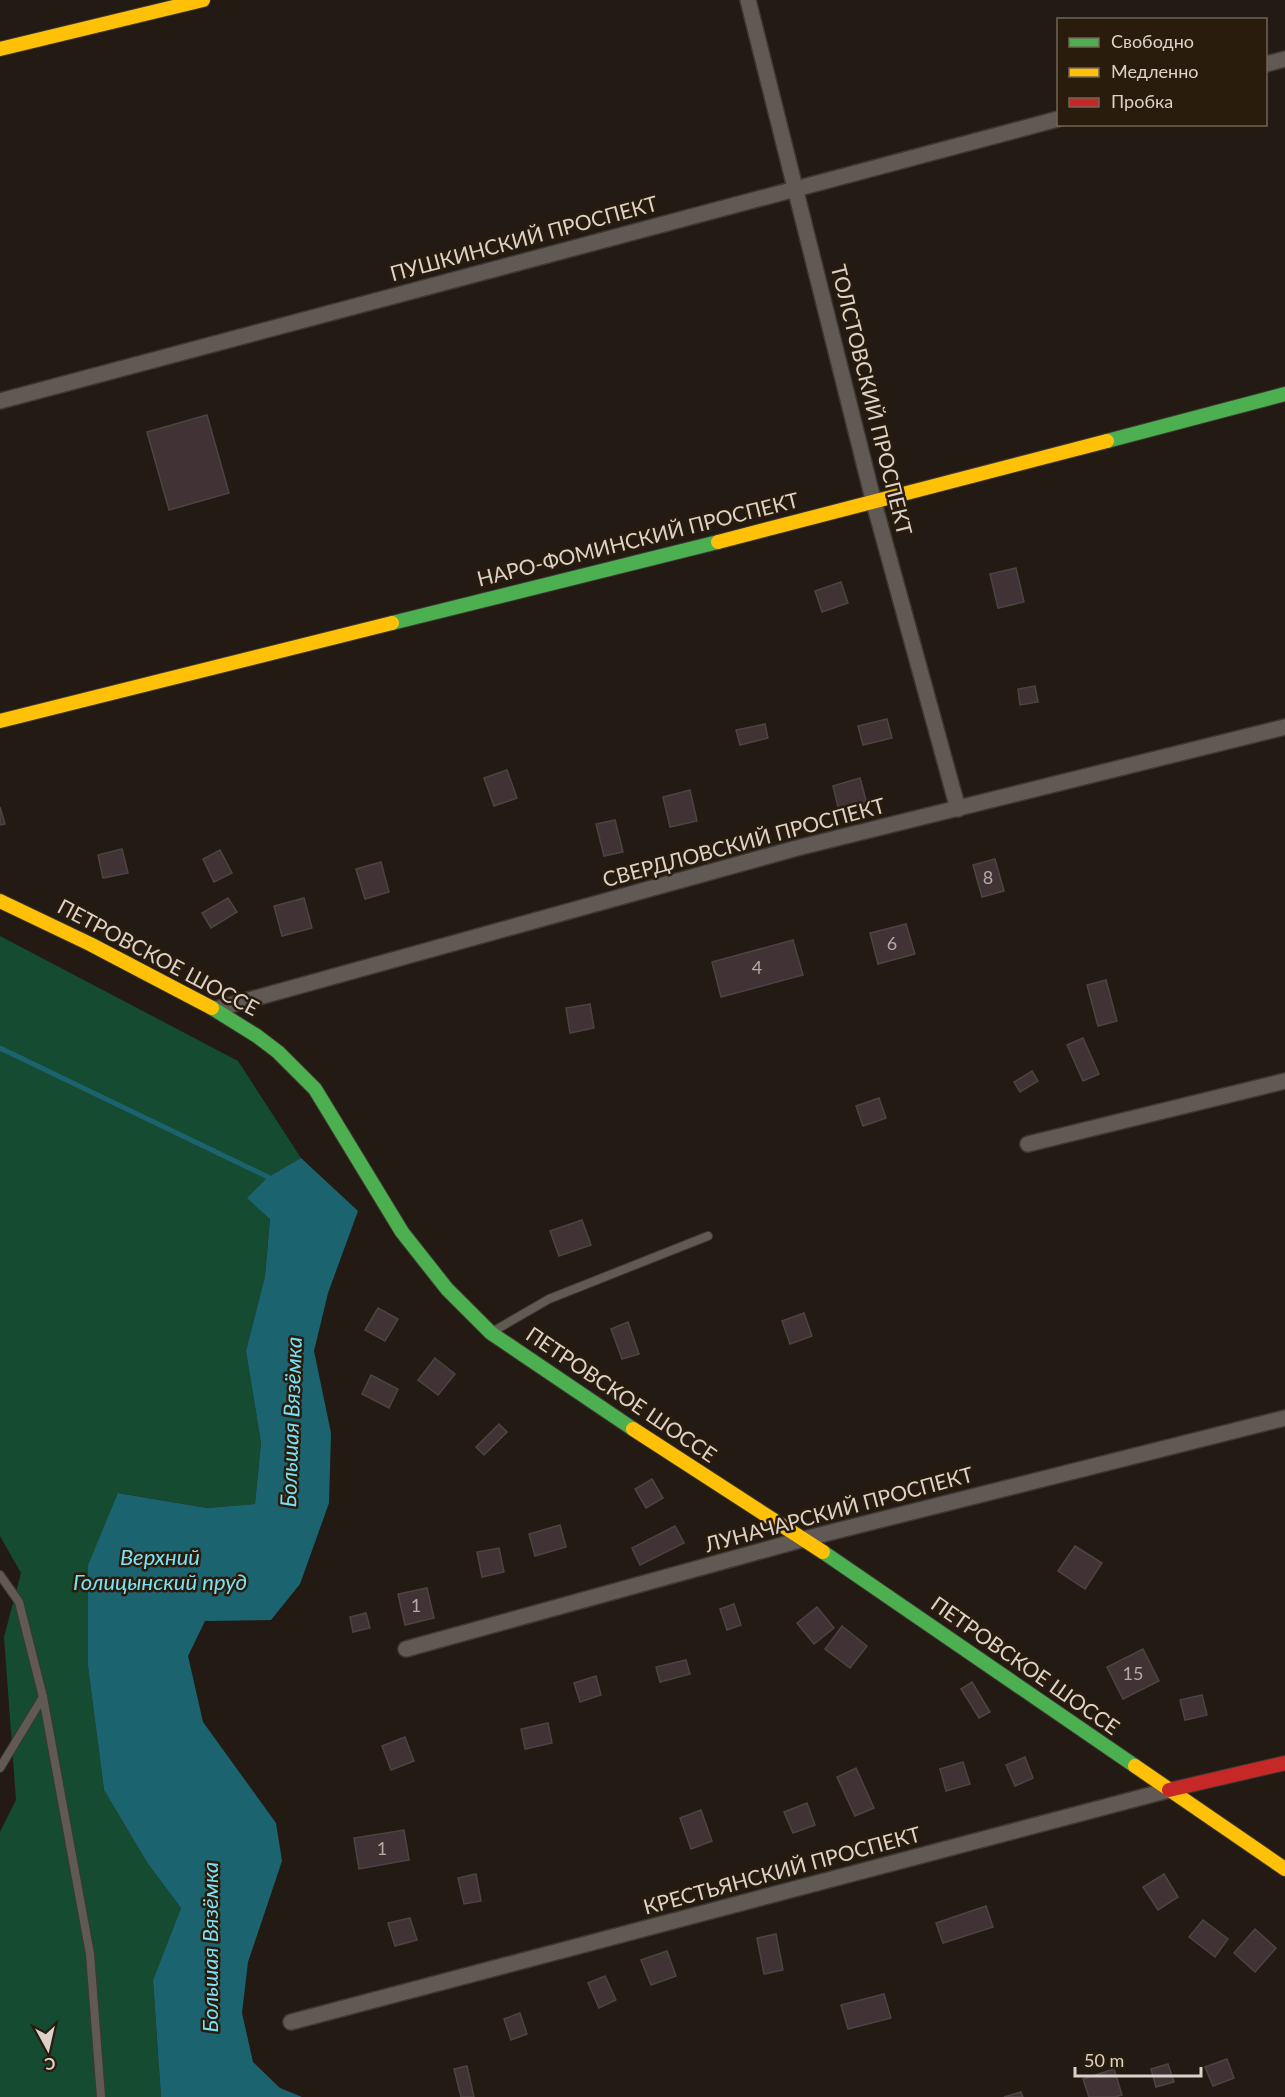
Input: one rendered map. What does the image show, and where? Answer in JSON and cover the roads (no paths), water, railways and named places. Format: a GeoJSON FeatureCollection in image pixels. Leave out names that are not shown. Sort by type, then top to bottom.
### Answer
{"type":"FeatureCollection","features":[{"type":"Feature","properties":{"kind":"street"},"geometry":{"type":"LineString","coordinates":[[0,50],[203,0]]}},
{"type":"Feature","properties":{"kind":"street","name":"ТОЛСТОВСКИЙ ПРОСПЕКТ"},"geometry":{"type":"LineString","coordinates":[[748,0],[874,502],[958,808]]}},
{"type":"Feature","properties":{"kind":"street"},"geometry":{"type":"LineString","coordinates":[[1267,64],[1285,59]]}},
{"type":"Feature","properties":{"kind":"street","name":"ПУШКИНСКИЙ ПРОСПЕКТ"},"geometry":{"type":"LineString","coordinates":[[0,400],[1057,120]]}},
{"type":"Feature","properties":{"kind":"street","name":"НАРО-ФОМИНСКИЙ ПРОСПЕКТ"},"geometry":{"type":"LineString","coordinates":[[0,721],[874,502],[1285,394]]}},
{"type":"Feature","properties":{"kind":"street","name":"СВЕРДЛОВСКИЙ ПРОСПЕКТ"},"geometry":{"type":"LineString","coordinates":[[216,1009],[797,848],[1285,727]]}},
{"type":"Feature","properties":{"kind":"street","name":"ПЕТРОВСКОЕ ШОССЕ"},"geometry":{"type":"LineString","coordinates":[[0,901],[216,1009],[254,1032],[301,1072],[315,1089],[402,1232],[447,1289],[491,1333],[600,1408],[804,1539],[1285,1869]]}},
{"type":"Feature","properties":{"kind":"street"},"geometry":{"type":"LineString","coordinates":[[1028,1144],[1285,1081]]}},
{"type":"Feature","properties":{"kind":"street","name":"ЛУНАЧАРСКИЙ ПРОСПЕКТ"},"geometry":{"type":"LineString","coordinates":[[406,1649],[804,1539],[1285,1418]]}},
{"type":"Feature","properties":{"kind":"street","name":"КРЕСТЬЯНСКИЙ ПРОСПЕКТ"},"geometry":{"type":"LineString","coordinates":[[291,2022],[1169,1790],[1285,1763]]}},
{"type":"Feature","properties":{"kind":"lane"},"geometry":{"type":"LineString","coordinates":[[491,1333],[549,1299],[708,1236]]}},
{"type":"Feature","properties":{"kind":"lane"},"geometry":{"type":"LineString","coordinates":[[0,1575],[19,1602],[44,1697],[90,1954],[101,2097]]}},
{"type":"Feature","properties":{"kind":"lane"},"geometry":{"type":"LineString","coordinates":[[0,1768],[44,1697]]}},
{"type":"Feature","properties":{"kind":"water","name":"Верхний Голицынский пруд"},"geometry":{"type":"Polygon","coordinates":[[[301,1158],[358,1211],[328,1293],[314,1351],[331,1433],[329,1503],[300,1584],[271,1620],[205,1621],[188,1656],[203,1722],[276,1823],[282,1861],[248,1962],[242,2013],[253,2062],[280,2088],[302,2097],[161,2097],[153,1980],[181,1908],[148,1864],[104,1790],[88,1666],[88,1565],[118,1493],[207,1508],[255,1504],[261,1443],[246,1351],[265,1276],[270,1219],[247,1198],[268,1177],[301,1158]]]}},
{"type":"Feature","properties":{"kind":"waterway","name":"Большая Вязёмка"},"geometry":{"type":"LineString","coordinates":[[0,1048],[268,1177]]}}]}
